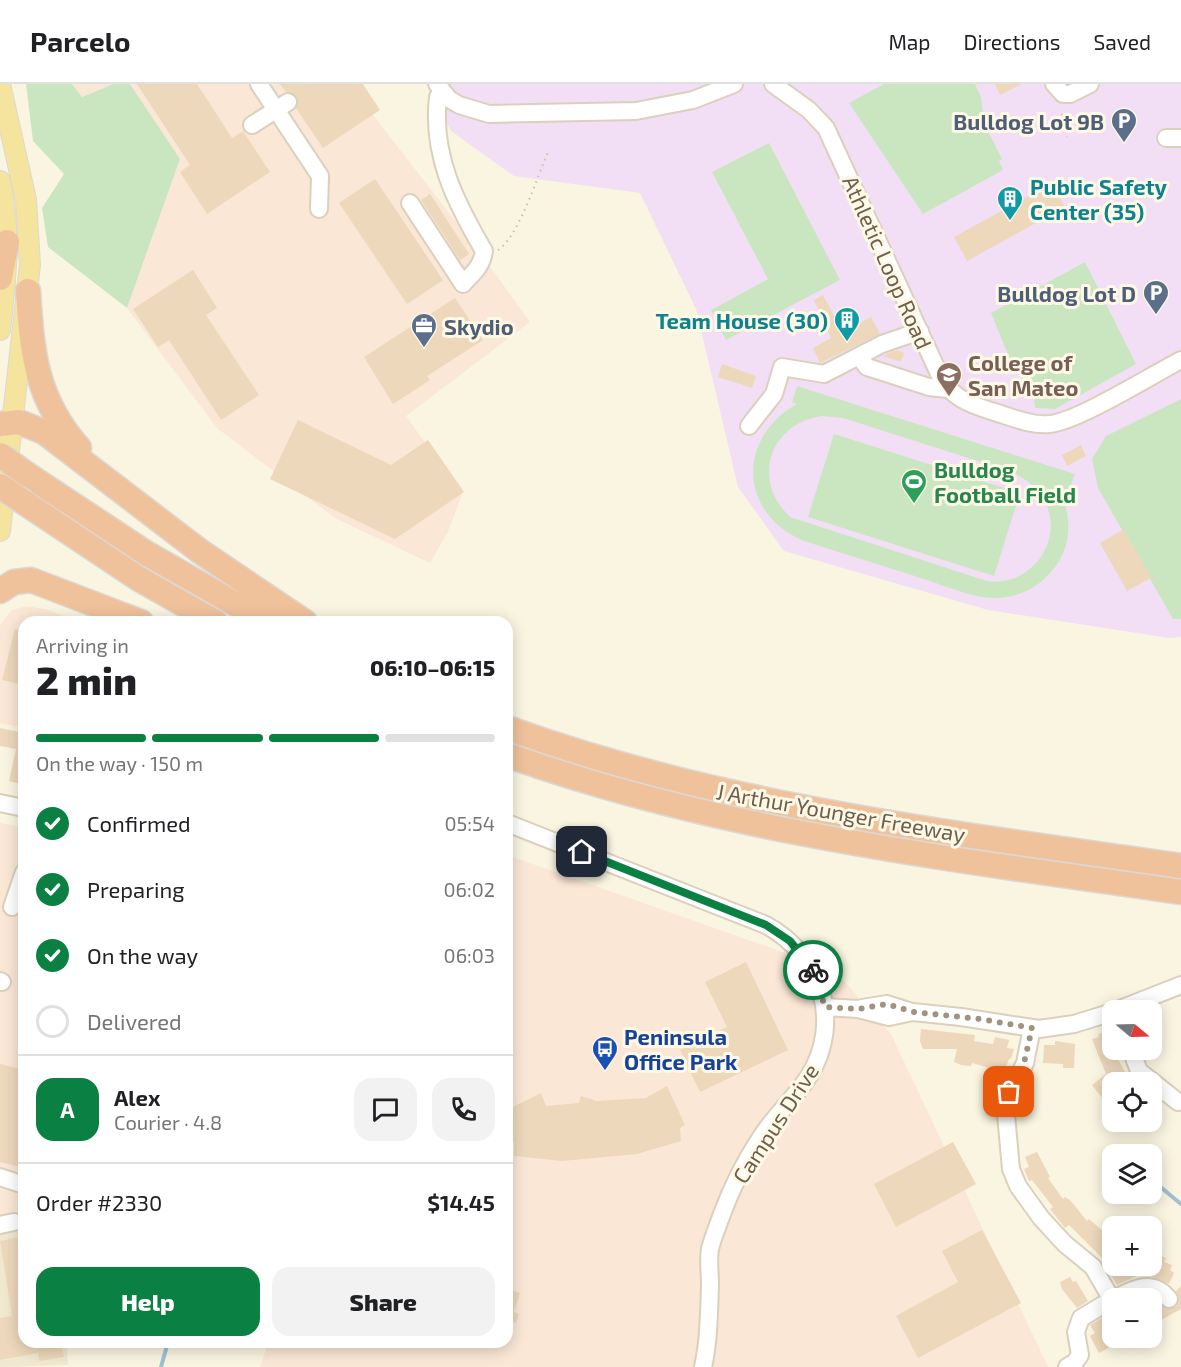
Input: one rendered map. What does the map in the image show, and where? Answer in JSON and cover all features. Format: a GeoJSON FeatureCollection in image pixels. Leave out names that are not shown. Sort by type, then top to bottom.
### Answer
{"type":"FeatureCollection","features":[{"type":"Feature","properties":{"kind":"highway"},"geometry":{"type":"LineString","coordinates":[[0,278],[7,242]]}},
{"type":"Feature","properties":{"kind":"highway"},"geometry":{"type":"LineString","coordinates":[[28,291],[35,365],[47,402],[63,428],[111,483]]}},
{"type":"Feature","properties":{"kind":"highway"},"geometry":{"type":"LineString","coordinates":[[4,417],[44,432],[201,552],[296,616]]}},
{"type":"Feature","properties":{"kind":"highway"},"geometry":{"type":"LineString","coordinates":[[0,455],[146,553],[256,616]]}},
{"type":"Feature","properties":{"kind":"highway"},"geometry":{"type":"LineString","coordinates":[[0,486],[24,510]]}},
{"type":"Feature","properties":{"kind":"highway"},"geometry":{"type":"LineString","coordinates":[[0,502],[24,510],[204,616]]}},
{"type":"Feature","properties":{"kind":"highway"},"geometry":{"type":"LineString","coordinates":[[0,591],[14,582],[31,580],[125,616]]}},
{"type":"Feature","properties":{"kind":"highway","name":"J Arthur Younger Freeway"},"geometry":{"type":"LineString","coordinates":[[513,730],[641,771],[778,805],[861,820],[1181,866]]}},
{"type":"Feature","properties":{"kind":"highway","name":"J Arthur Younger Freeway"},"geometry":{"type":"LineString","coordinates":[[513,756],[637,796],[763,827],[873,847],[1181,892]]}},
{"type":"Feature","properties":{"kind":"main road"},"geometry":{"type":"LineString","coordinates":[[0,84],[28,213],[28,291],[4,417],[0,531]]}},
{"type":"Feature","properties":{"kind":"main road"},"geometry":{"type":"LineString","coordinates":[[0,181],[7,242],[0,330]]}},
{"type":"Feature","properties":{"kind":"street"},"geometry":{"type":"LineString","coordinates":[[259,84],[282,106],[320,176],[319,209]]}},
{"type":"Feature","properties":{"kind":"street"},"geometry":{"type":"LineString","coordinates":[[440,88],[459,105],[489,114],[617,112],[674,105],[734,84]]}},
{"type":"Feature","properties":{"kind":"street","name":"Athletic Loop Road"},"geometry":{"type":"LineString","coordinates":[[773,84],[809,110],[826,128],[948,389]]}},
{"type":"Feature","properties":{"kind":"street"},"geometry":{"type":"LineString","coordinates":[[1054,84],[1063,94],[1070,94],[1090,84]]}},
{"type":"Feature","properties":{"kind":"street"},"geometry":{"type":"LineString","coordinates":[[410,203],[463,284],[483,261],[484,251],[455,199],[436,138],[440,88]]}},
{"type":"Feature","properties":{"kind":"street"},"geometry":{"type":"LineString","coordinates":[[252,125],[282,106]]}},
{"type":"Feature","properties":{"kind":"street"},"geometry":{"type":"LineString","coordinates":[[749,426],[774,394],[782,367],[824,374],[882,344],[920,331]]}},
{"type":"Feature","properties":{"kind":"street"},"geometry":{"type":"LineString","coordinates":[[859,356],[867,367],[929,387],[948,389],[970,404],[1029,422],[1048,424],[1071,418],[1181,360]]}},
{"type":"Feature","properties":{"kind":"street"},"geometry":{"type":"LineString","coordinates":[[0,803],[18,807]]}},
{"type":"Feature","properties":{"kind":"street","name":"Campus Drive"},"geometry":{"type":"LineString","coordinates":[[513,825],[776,930],[790,941],[812,968],[825,1007],[824,1040],[816,1063],[802,1086],[767,1127],[735,1182],[710,1250],[704,1367]]}},
{"type":"Feature","properties":{"kind":"street"},"geometry":{"type":"LineString","coordinates":[[12,907],[18,890]]}},
{"type":"Feature","properties":{"kind":"street"},"geometry":{"type":"LineString","coordinates":[[1144,1000],[1181,985]]}},
{"type":"Feature","properties":{"kind":"street"},"geometry":{"type":"LineString","coordinates":[[825,1007],[858,1009],[887,1004],[913,1012],[980,1019],[1032,1028],[1074,1024],[1102,1015]]}},
{"type":"Feature","properties":{"kind":"street"},"geometry":{"type":"LineString","coordinates":[[1032,1028],[1024,1063],[1005,1104],[1011,1169],[1018,1186],[1041,1218],[1065,1245],[1093,1267],[1106,1288]]}},
{"type":"Feature","properties":{"kind":"street"},"geometry":{"type":"LineString","coordinates":[[1135,1060],[1139,1071],[1178,1102]]}},
{"type":"Feature","properties":{"kind":"street"},"geometry":{"type":"LineString","coordinates":[[0,1177],[18,1183]]}},
{"type":"Feature","properties":{"kind":"street"},"geometry":{"type":"LineString","coordinates":[[1162,1293],[1169,1299]]}},
{"type":"Feature","properties":{"kind":"street"},"geometry":{"type":"LineString","coordinates":[[1067,1367],[1080,1355],[1076,1332],[1081,1318],[1102,1306]]}},
{"type":"Feature","properties":{"kind":"path"},"geometry":{"type":"LineString","coordinates":[[1062,114],[1068,126],[1067,137]]}},
{"type":"Feature","properties":{"kind":"path"},"geometry":{"type":"LineString","coordinates":[[484,251],[492,253],[508,243],[533,191],[548,152]]}},
{"type":"Feature","properties":{"kind":"shaded area"},"geometry":{"type":"Polygon","coordinates":[[[72,84],[113,84],[82,97],[72,84]]]}},
{"type":"Feature","properties":{"kind":"shaded area"},"geometry":{"type":"Polygon","coordinates":[[[130,84],[349,84],[481,254],[530,322],[406,416],[462,494],[448,532],[430,563],[335,518],[217,428],[127,308],[180,159],[130,84]]]}},
{"type":"Feature","properties":{"kind":"shaded area","name":"College of San Mateo"},"geometry":{"type":"Polygon","coordinates":[[[426,84],[1181,84],[1181,637],[1169,638],[988,610],[784,551],[738,487],[696,309],[640,193],[514,176],[451,131],[426,84]]]}},
{"type":"Feature","properties":{"kind":"shaded area"},"geometry":{"type":"Polygon","coordinates":[[[26,606],[45,609],[64,616],[18,616],[18,727],[0,723],[0,625],[12,610],[26,606]]]}},
{"type":"Feature","properties":{"kind":"shaded area"},"geometry":{"type":"Polygon","coordinates":[[[0,823],[18,827],[18,1224],[0,1229],[0,823]]]}},
{"type":"Feature","properties":{"kind":"shaded area"},"geometry":{"type":"Polygon","coordinates":[[[513,857],[834,970],[891,1034],[1048,1367],[260,1367],[266,1348],[513,1348],[513,857]]]}},
{"type":"Feature","properties":{"kind":"shaded area"},"geometry":{"type":"Polygon","coordinates":[[[18,1224],[18,1348],[67,1348],[68,1365],[0,1367],[0,1229],[18,1224]]]}},
{"type":"Feature","properties":{"kind":"green space"},"geometry":{"type":"Polygon","coordinates":[[[26,84],[72,84],[82,97],[113,84],[130,84],[180,159],[127,308],[48,247],[42,208],[64,174],[33,141],[26,84]]]}},
{"type":"Feature","properties":{"kind":"green space"},"geometry":{"type":"Polygon","coordinates":[[[884,84],[975,84],[981,97],[984,123],[1002,159],[999,161],[1003,170],[923,214],[849,103],[884,84]]]}},
{"type":"Feature","properties":{"kind":"green space"},"geometry":{"type":"Polygon","coordinates":[[[769,143],[840,280],[726,340],[711,310],[768,279],[712,172],[769,143]]]}},
{"type":"Feature","properties":{"kind":"green space"},"geometry":{"type":"Polygon","coordinates":[[[1085,262],[1136,364],[1055,409],[1035,408],[1033,390],[1013,367],[991,313],[1085,262]]]}},
{"type":"Feature","properties":{"kind":"green space"},"geometry":{"type":"Polygon","coordinates":[[[797,386],[1075,474],[1069,490],[1058,487],[1065,505],[1068,524],[1066,543],[1059,561],[1048,576],[1025,592],[998,598],[980,597],[804,541],[783,529],[767,513],[757,495],[753,475],[755,455],[763,436],[777,419],[797,404],[792,402],[797,386]],[[822,416],[804,421],[789,430],[778,442],[771,456],[769,471],[771,487],[778,502],[790,517],[987,581],[1003,581],[1018,577],[1040,558],[1051,530],[1050,515],[1041,495],[1026,480],[1012,472],[843,418],[822,416]]]}},
{"type":"Feature","properties":{"kind":"green space"},"geometry":{"type":"Polygon","coordinates":[[[1181,399],[1181,619],[1173,619],[1098,488],[1092,459],[1106,436],[1181,399]]]}},
{"type":"Feature","properties":{"kind":"green space","name":"Bulldog Football Field"},"geometry":{"type":"Polygon","coordinates":[[[834,434],[1020,493],[994,576],[808,517],[834,434]]]}},
{"type":"Feature","properties":{"kind":"building"},"geometry":{"type":"Polygon","coordinates":[[[137,84],[197,84],[232,138],[243,131],[270,172],[207,214],[180,172],[190,165],[137,84]]]}},
{"type":"Feature","properties":{"kind":"building"},"geometry":{"type":"Polygon","coordinates":[[[280,84],[363,84],[380,110],[323,148],[296,108],[296,96],[286,92],[280,84]]]}},
{"type":"Feature","properties":{"kind":"building"},"geometry":{"type":"Polygon","coordinates":[[[995,84],[1022,84],[1000,95],[995,84]]]}},
{"type":"Feature","properties":{"kind":"building"},"geometry":{"type":"Polygon","coordinates":[[[375,179],[443,280],[407,304],[339,203],[375,179]]]}},
{"type":"Feature","properties":{"kind":"building","name":"Public Safety Center (35)"},"geometry":{"type":"Polygon","coordinates":[[[1052,183],[1065,207],[967,261],[954,237],[1052,183]]]}},
{"type":"Feature","properties":{"kind":"building"},"geometry":{"type":"Polygon","coordinates":[[[430,194],[469,254],[460,260],[421,200],[430,194]]]}},
{"type":"Feature","properties":{"kind":"building"},"geometry":{"type":"Polygon","coordinates":[[[193,270],[217,308],[206,315],[259,395],[221,420],[169,340],[158,347],[133,309],[193,270]]]}},
{"type":"Feature","properties":{"kind":"building","name":"Team House (30)"},"geometry":{"type":"Polygon","coordinates":[[[823,295],[842,332],[871,317],[880,334],[820,363],[813,348],[831,338],[814,300],[823,295]]]}},
{"type":"Feature","properties":{"kind":"building","name":"Skydio"},"geometry":{"type":"Polygon","coordinates":[[[455,298],[483,340],[427,376],[430,380],[393,404],[364,357],[455,298]]]}},
{"type":"Feature","properties":{"kind":"building"},"geometry":{"type":"Polygon","coordinates":[[[896,350],[904,353],[901,362],[883,356],[896,350]]]}},
{"type":"Feature","properties":{"kind":"building"},"geometry":{"type":"Polygon","coordinates":[[[722,364],[756,376],[752,388],[718,377],[722,364]]]}},
{"type":"Feature","properties":{"kind":"building"},"geometry":{"type":"Polygon","coordinates":[[[298,420],[391,465],[428,440],[464,492],[395,539],[270,479],[298,420]]]}},
{"type":"Feature","properties":{"kind":"building"},"geometry":{"type":"Polygon","coordinates":[[[1081,445],[1086,456],[1067,466],[1062,455],[1081,445]]]}},
{"type":"Feature","properties":{"kind":"building"},"geometry":{"type":"Polygon","coordinates":[[[1124,529],[1151,578],[1127,591],[1100,543],[1124,529]]]}},
{"type":"Feature","properties":{"kind":"building"},"geometry":{"type":"Polygon","coordinates":[[[15,629],[18,630],[18,684],[2,680],[15,629]]]}},
{"type":"Feature","properties":{"kind":"building"},"geometry":{"type":"Polygon","coordinates":[[[0,728],[18,732],[18,783],[9,781],[16,749],[0,746],[0,728]]]}},
{"type":"Feature","properties":{"kind":"building"},"geometry":{"type":"Polygon","coordinates":[[[746,962],[788,1050],[700,1092],[680,1050],[727,1027],[705,982],[746,962]]]}},
{"type":"Feature","properties":{"kind":"building"},"geometry":{"type":"Polygon","coordinates":[[[921,1029],[975,1035],[974,1041],[993,1044],[995,1037],[1009,1040],[1007,1048],[1014,1049],[1004,1072],[972,1063],[971,1066],[961,1065],[954,1062],[957,1049],[923,1049],[920,1041],[921,1029]]]}},
{"type":"Feature","properties":{"kind":"building"},"geometry":{"type":"Polygon","coordinates":[[[1102,1033],[1102,1060],[1118,1060],[1125,1072],[1105,1072],[1092,1039],[1099,1037],[1098,1034],[1102,1033]]]}},
{"type":"Feature","properties":{"kind":"building"},"geometry":{"type":"Polygon","coordinates":[[[1055,1041],[1075,1044],[1074,1068],[1063,1068],[1063,1064],[1043,1063],[1044,1045],[1055,1045],[1055,1041]]]}},
{"type":"Feature","properties":{"kind":"building"},"geometry":{"type":"Polygon","coordinates":[[[0,1064],[18,1068],[18,1166],[0,1162],[0,1064]]]}},
{"type":"Feature","properties":{"kind":"building"},"geometry":{"type":"Polygon","coordinates":[[[1102,1077],[1102,1098],[1092,1085],[1102,1077]]]}},
{"type":"Feature","properties":{"kind":"building"},"geometry":{"type":"Polygon","coordinates":[[[667,1086],[685,1125],[680,1128],[681,1141],[637,1154],[562,1161],[514,1156],[513,1107],[541,1093],[546,1106],[579,1103],[581,1096],[597,1101],[646,1098],[667,1086]]]}},
{"type":"Feature","properties":{"kind":"building"},"geometry":{"type":"Polygon","coordinates":[[[953,1142],[976,1184],[896,1227],[874,1184],[953,1142]]]}},
{"type":"Feature","properties":{"kind":"building"},"geometry":{"type":"Polygon","coordinates":[[[1037,1152],[1050,1177],[1048,1178],[1063,1199],[1065,1197],[1071,1201],[1087,1221],[1089,1219],[1102,1230],[1102,1258],[1069,1225],[1065,1228],[1050,1209],[1053,1207],[1032,1180],[1029,1181],[1024,1169],[1029,1167],[1025,1157],[1037,1152]]]}},
{"type":"Feature","properties":{"kind":"building"},"geometry":{"type":"Polygon","coordinates":[[[982,1230],[1021,1303],[918,1358],[896,1316],[958,1282],[942,1251],[982,1230]]]}},
{"type":"Feature","properties":{"kind":"building"},"geometry":{"type":"Polygon","coordinates":[[[18,1237],[18,1348],[62,1348],[64,1357],[39,1361],[38,1353],[0,1360],[0,1318],[12,1316],[0,1241],[18,1237]]]}},
{"type":"Feature","properties":{"kind":"building"},"geometry":{"type":"Polygon","coordinates":[[[1162,1256],[1166,1258],[1164,1262],[1172,1265],[1170,1270],[1174,1273],[1169,1284],[1150,1276],[1162,1276],[1162,1256]]]}},
{"type":"Feature","properties":{"kind":"building"},"geometry":{"type":"Polygon","coordinates":[[[1111,1276],[1136,1276],[1117,1285],[1111,1276]]]}},
{"type":"Feature","properties":{"kind":"building"},"geometry":{"type":"Polygon","coordinates":[[[1070,1277],[1073,1282],[1076,1281],[1088,1301],[1077,1308],[1062,1289],[1060,1282],[1070,1277]]]}},
{"type":"Feature","properties":{"kind":"building"},"geometry":{"type":"Polygon","coordinates":[[[1181,1286],[1181,1309],[1162,1319],[1162,1306],[1167,1309],[1177,1306],[1179,1297],[1176,1291],[1181,1286]]]}},
{"type":"Feature","properties":{"kind":"building"},"geometry":{"type":"Polygon","coordinates":[[[513,1291],[520,1293],[514,1312],[519,1314],[516,1323],[513,1322],[513,1291]]]}},
{"type":"Feature","properties":{"kind":"building"},"geometry":{"type":"Polygon","coordinates":[[[1102,1318],[1102,1348],[1108,1348],[1099,1353],[1090,1336],[1095,1333],[1090,1325],[1102,1318]]]}},
{"type":"Feature","properties":{"kind":"waterway"},"geometry":{"type":"LineString","coordinates":[[1162,1188],[1181,1204]]}},
{"type":"Feature","properties":{"kind":"waterway"},"geometry":{"type":"LineString","coordinates":[[161,1367],[166,1348]]}},
{"type":"Feature","properties":{"kind":"way so far"},"geometry":{"type":"LineString","coordinates":[[813,970],[825,1007],[858,1009],[887,1004],[913,1012],[980,1019],[1032,1028],[1023,1067],[1009,1092]]}},
{"type":"Feature","properties":{"kind":"place","name":"Bulldog Lot 9B"},"geometry":{"type":"Point","coordinates":[1124,144]}},
{"type":"Feature","properties":{"kind":"place","name":"Public Safety Center (35)"},"geometry":{"type":"Point","coordinates":[1010,222]}},
{"type":"Feature","properties":{"kind":"place","name":"Bulldog Lot D"},"geometry":{"type":"Point","coordinates":[1156,316]}},
{"type":"Feature","properties":{"kind":"place","name":"Team House (30)"},"geometry":{"type":"Point","coordinates":[847,343]}},
{"type":"Feature","properties":{"kind":"place","name":"Skydio"},"geometry":{"type":"Point","coordinates":[424,349]}},
{"type":"Feature","properties":{"kind":"place","name":"College of San Mateo"},"geometry":{"type":"Point","coordinates":[949,398]}},
{"type":"Feature","properties":{"kind":"place","name":"Bulldog Football Field"},"geometry":{"type":"Point","coordinates":[914,505]}},
{"type":"Feature","properties":{"kind":"place","name":"Peninsula Office Park"},"geometry":{"type":"Point","coordinates":[605,1072]}},
{"type":"Feature","properties":{"kind":"route"},"geometry":{"type":"LineString","coordinates":[[582,852],[776,930],[790,941],[813,970]]}}]}
